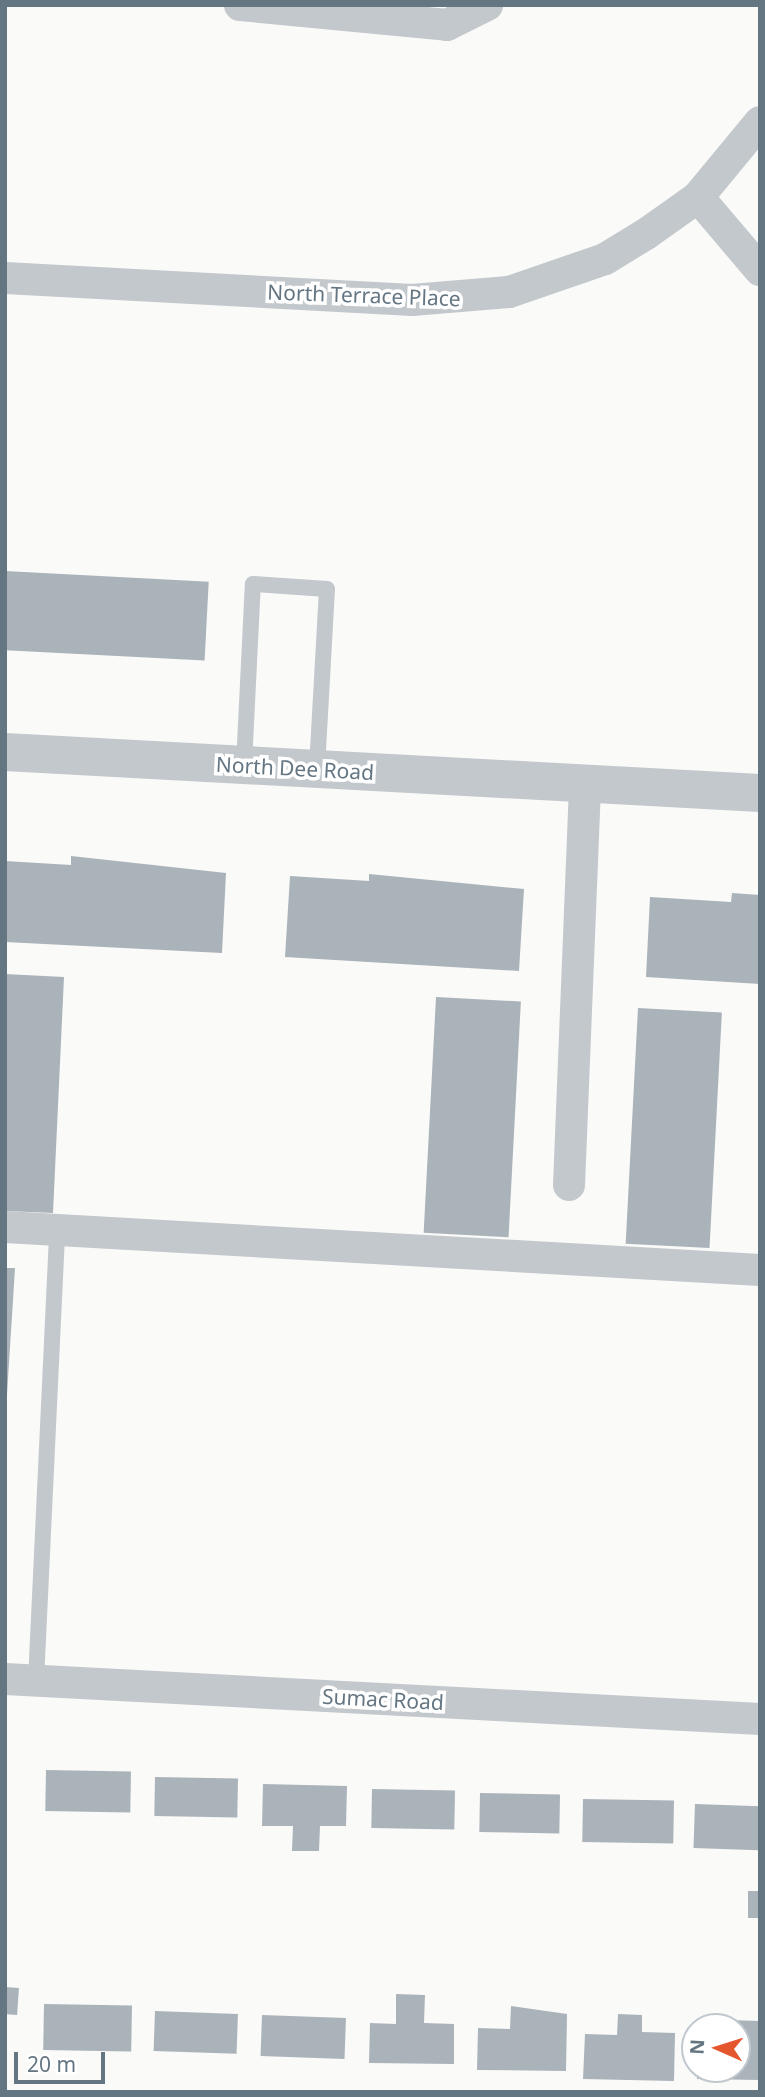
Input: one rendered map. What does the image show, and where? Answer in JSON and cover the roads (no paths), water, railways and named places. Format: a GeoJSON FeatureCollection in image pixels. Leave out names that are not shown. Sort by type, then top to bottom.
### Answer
{"type":"FeatureCollection","features":[{"type":"Feature","properties":{"kind":"street"},"geometry":{"type":"LineString","coordinates":[[240,5],[447,25],[487,5]]}},
{"type":"Feature","properties":{"kind":"street","name":"North Terrace Place"},"geometry":{"type":"LineString","coordinates":[[5,278],[461,300],[557,279],[605,259],[698,197],[760,122]]}},
{"type":"Feature","properties":{"kind":"street"},"geometry":{"type":"LineString","coordinates":[[698,197],[760,270]]}},
{"type":"Feature","properties":{"kind":"street","name":"North Dee Road"},"geometry":{"type":"LineString","coordinates":[[5,752],[760,793]]}},
{"type":"Feature","properties":{"kind":"street"},"geometry":{"type":"LineString","coordinates":[[569,1185],[585,783]]}},
{"type":"Feature","properties":{"kind":"street"},"geometry":{"type":"LineString","coordinates":[[5,1227],[760,1270]]}},
{"type":"Feature","properties":{"kind":"street","name":"Sumac Road"},"geometry":{"type":"LineString","coordinates":[[5,1679],[760,1719]]}},
{"type":"Feature","properties":{"kind":"lane"},"geometry":{"type":"LineString","coordinates":[[244,765],[253,584],[327,589],[317,769]]}},
{"type":"Feature","properties":{"kind":"lane"},"geometry":{"type":"LineString","coordinates":[[36,1681],[57,1230]]}}]}
